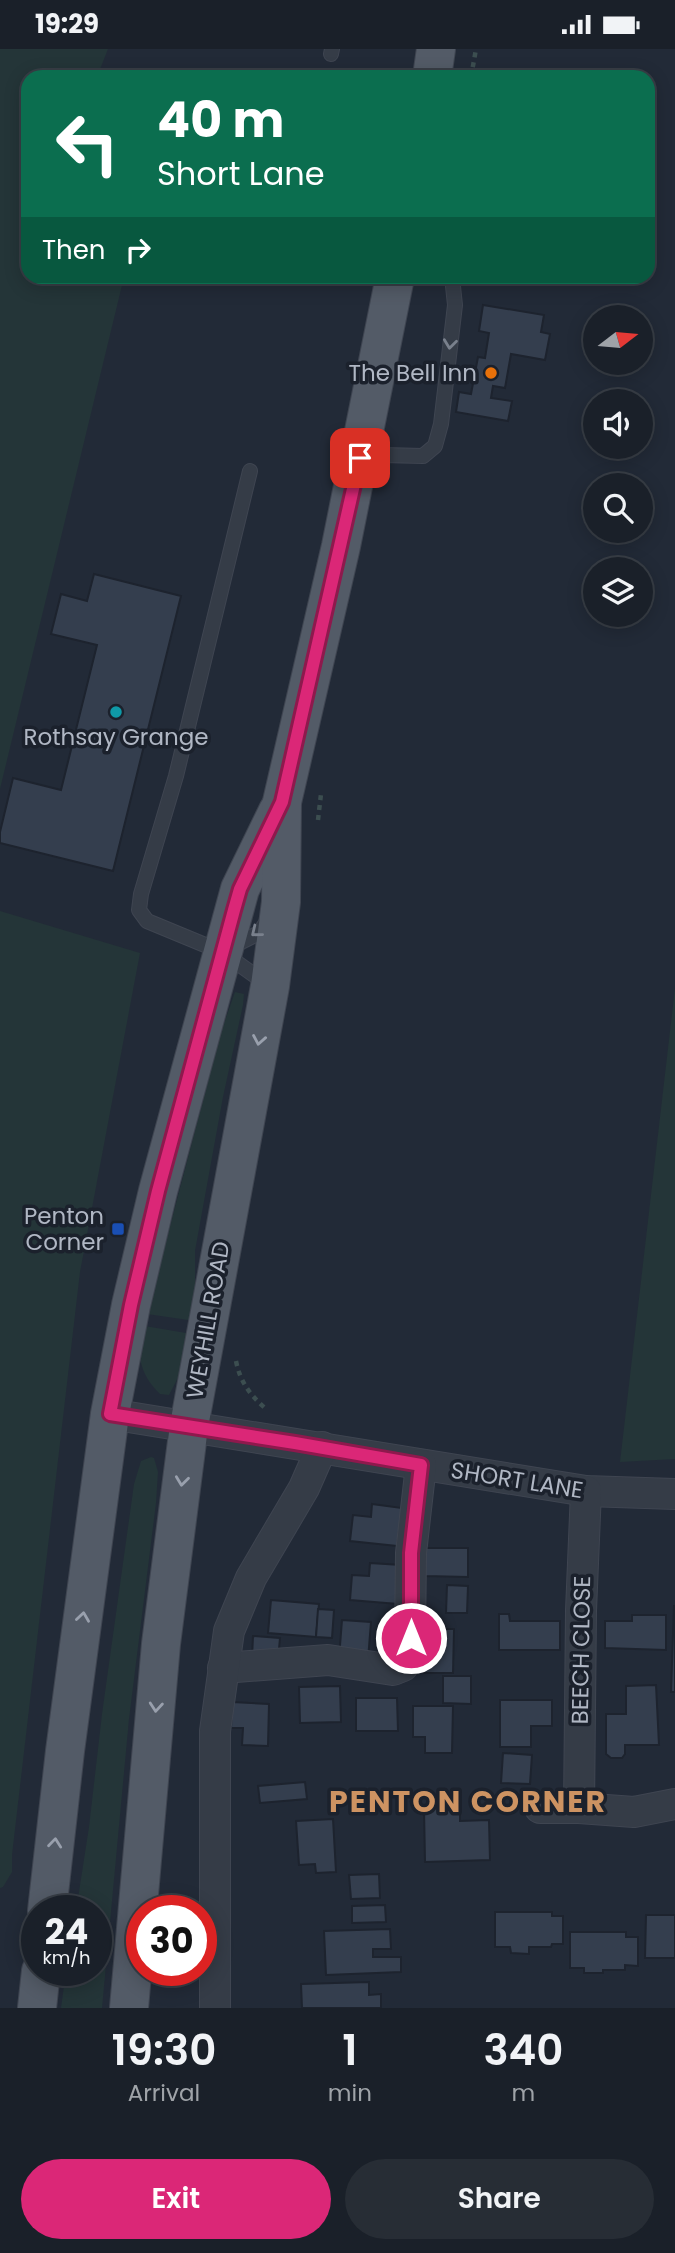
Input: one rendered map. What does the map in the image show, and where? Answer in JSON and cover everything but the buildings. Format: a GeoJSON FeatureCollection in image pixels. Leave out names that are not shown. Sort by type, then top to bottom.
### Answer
{"type":"FeatureCollection","features":[{"type":"Feature","properties":{"kind":"main road"},"geometry":{"type":"LineString","coordinates":[[433,70],[436,49]]}},
{"type":"Feature","properties":{"kind":"main road","name":"WEYHILL ROAD"},"geometry":{"type":"LineString","coordinates":[[129,2008],[161,1644],[189,1426],[270,986],[281,902],[282,802],[360,458],[394,284]]}},
{"type":"Feature","properties":{"kind":"main road","name":"WEYHILL ROAD"},"geometry":{"type":"LineString","coordinates":[[49,1895],[65,1751],[110,1414],[131,1305],[240,889],[282,802]]}},
{"type":"Feature","properties":{"kind":"main road"},"geometry":{"type":"LineString","coordinates":[[37,2008],[39,1986]]}},
{"type":"Feature","properties":{"kind":"street","name":"SHORT LANE"},"geometry":{"type":"LineString","coordinates":[[110,1414],[586,1491],[675,1494]]}},
{"type":"Feature","properties":{"kind":"street"},"geometry":{"type":"LineString","coordinates":[[215,2008],[215,1731],[229,1631],[251,1578],[304,1487],[322,1447]]}},
{"type":"Feature","properties":{"kind":"street"},"geometry":{"type":"LineString","coordinates":[[411,1638],[411,1553],[421,1465]]}},
{"type":"Feature","properties":{"kind":"street","name":"BEECH CLOSE"},"geometry":{"type":"LineString","coordinates":[[579,1808],[581,1611],[586,1491]]}},
{"type":"Feature","properties":{"kind":"street"},"geometry":{"type":"LineString","coordinates":[[223,1668],[328,1660],[393,1670],[403,1666]]}},
{"type":"Feature","properties":{"kind":"street"},"geometry":{"type":"LineString","coordinates":[[540,1808],[634,1812],[675,1804]]}},
{"type":"Feature","properties":{"kind":"lane"},"geometry":{"type":"LineString","coordinates":[[360,458],[383,455],[423,456],[435,446],[441,423],[455,305],[453,284]]}},
{"type":"Feature","properties":{"kind":"lane"},"geometry":{"type":"LineString","coordinates":[[250,471],[176,776],[141,894],[139,910],[147,921],[222,952],[270,986]]}},
{"type":"Feature","properties":{"kind":"lane"},"geometry":{"type":"LineString","coordinates":[[222,952],[259,933],[281,902]]}},
{"type":"Feature","properties":{"kind":"path"},"geometry":{"type":"LineString","coordinates":[[472,70],[476,49]]}},
{"type":"Feature","properties":{"kind":"path"},"geometry":{"type":"LineString","coordinates":[[317,825],[322,786]]}},
{"type":"Feature","properties":{"kind":"path"},"geometry":{"type":"LineString","coordinates":[[234,1353],[238,1374],[249,1394],[268,1412]]}},
{"type":"Feature","properties":{"kind":"shaded area"},"geometry":{"type":"Polygon","coordinates":[[[0,49],[108,49],[100,70],[21,70],[21,284],[122,284],[0,789],[0,49]]]}},
{"type":"Feature","properties":{"kind":"shaded area"},"geometry":{"type":"Polygon","coordinates":[[[0,911],[140,953],[80,1272],[12,1872],[0,1888],[0,911]]]}},
{"type":"Feature","properties":{"kind":"shaded area"},"geometry":{"type":"Polygon","coordinates":[[[675,988],[675,1459],[620,1462],[675,988]]]}},
{"type":"Feature","properties":{"kind":"shaded area"},"geometry":{"type":"Polygon","coordinates":[[[235,992],[244,994],[243,1005],[195,1251],[195,1321],[140,1313],[163,1253],[221,1032],[235,992]]]}},
{"type":"Feature","properties":{"kind":"shaded area"},"geometry":{"type":"Polygon","coordinates":[[[139,1325],[192,1334],[182,1370],[169,1395],[160,1394],[143,1370],[139,1325]]]}},
{"type":"Feature","properties":{"kind":"shaded area"},"geometry":{"type":"Polygon","coordinates":[[[154,1458],[158,1472],[156,1503],[129,1719],[112,1901],[112,1895],[78,1895],[134,1484],[141,1461],[154,1458]]]}},
{"type":"Feature","properties":{"kind":"shaded area"},"geometry":{"type":"Polygon","coordinates":[[[64,1986],[104,1986],[102,2008],[61,2008],[64,1986]]]}},
{"type":"Feature","properties":{"kind":"place","name":"The Bell Inn"},"geometry":{"type":"Point","coordinates":[491,373]}},
{"type":"Feature","properties":{"kind":"place","name":"Rothsay Grange"},"geometry":{"type":"Point","coordinates":[116,712]}},
{"type":"Feature","properties":{"kind":"place","name":"Penton Corner"},"geometry":{"type":"Point","coordinates":[118,1229]}},
{"type":"Feature","properties":{"kind":"district","name":"PENTON CORNER"},"geometry":{"type":"Point","coordinates":[468,1801]}},
{"type":"Feature","properties":{"kind":"route"},"geometry":{"type":"LineString","coordinates":[[360,458],[282,802],[240,889],[222,952],[158,1191],[131,1305],[110,1414],[421,1465],[411,1553],[411,1638]]}}]}
